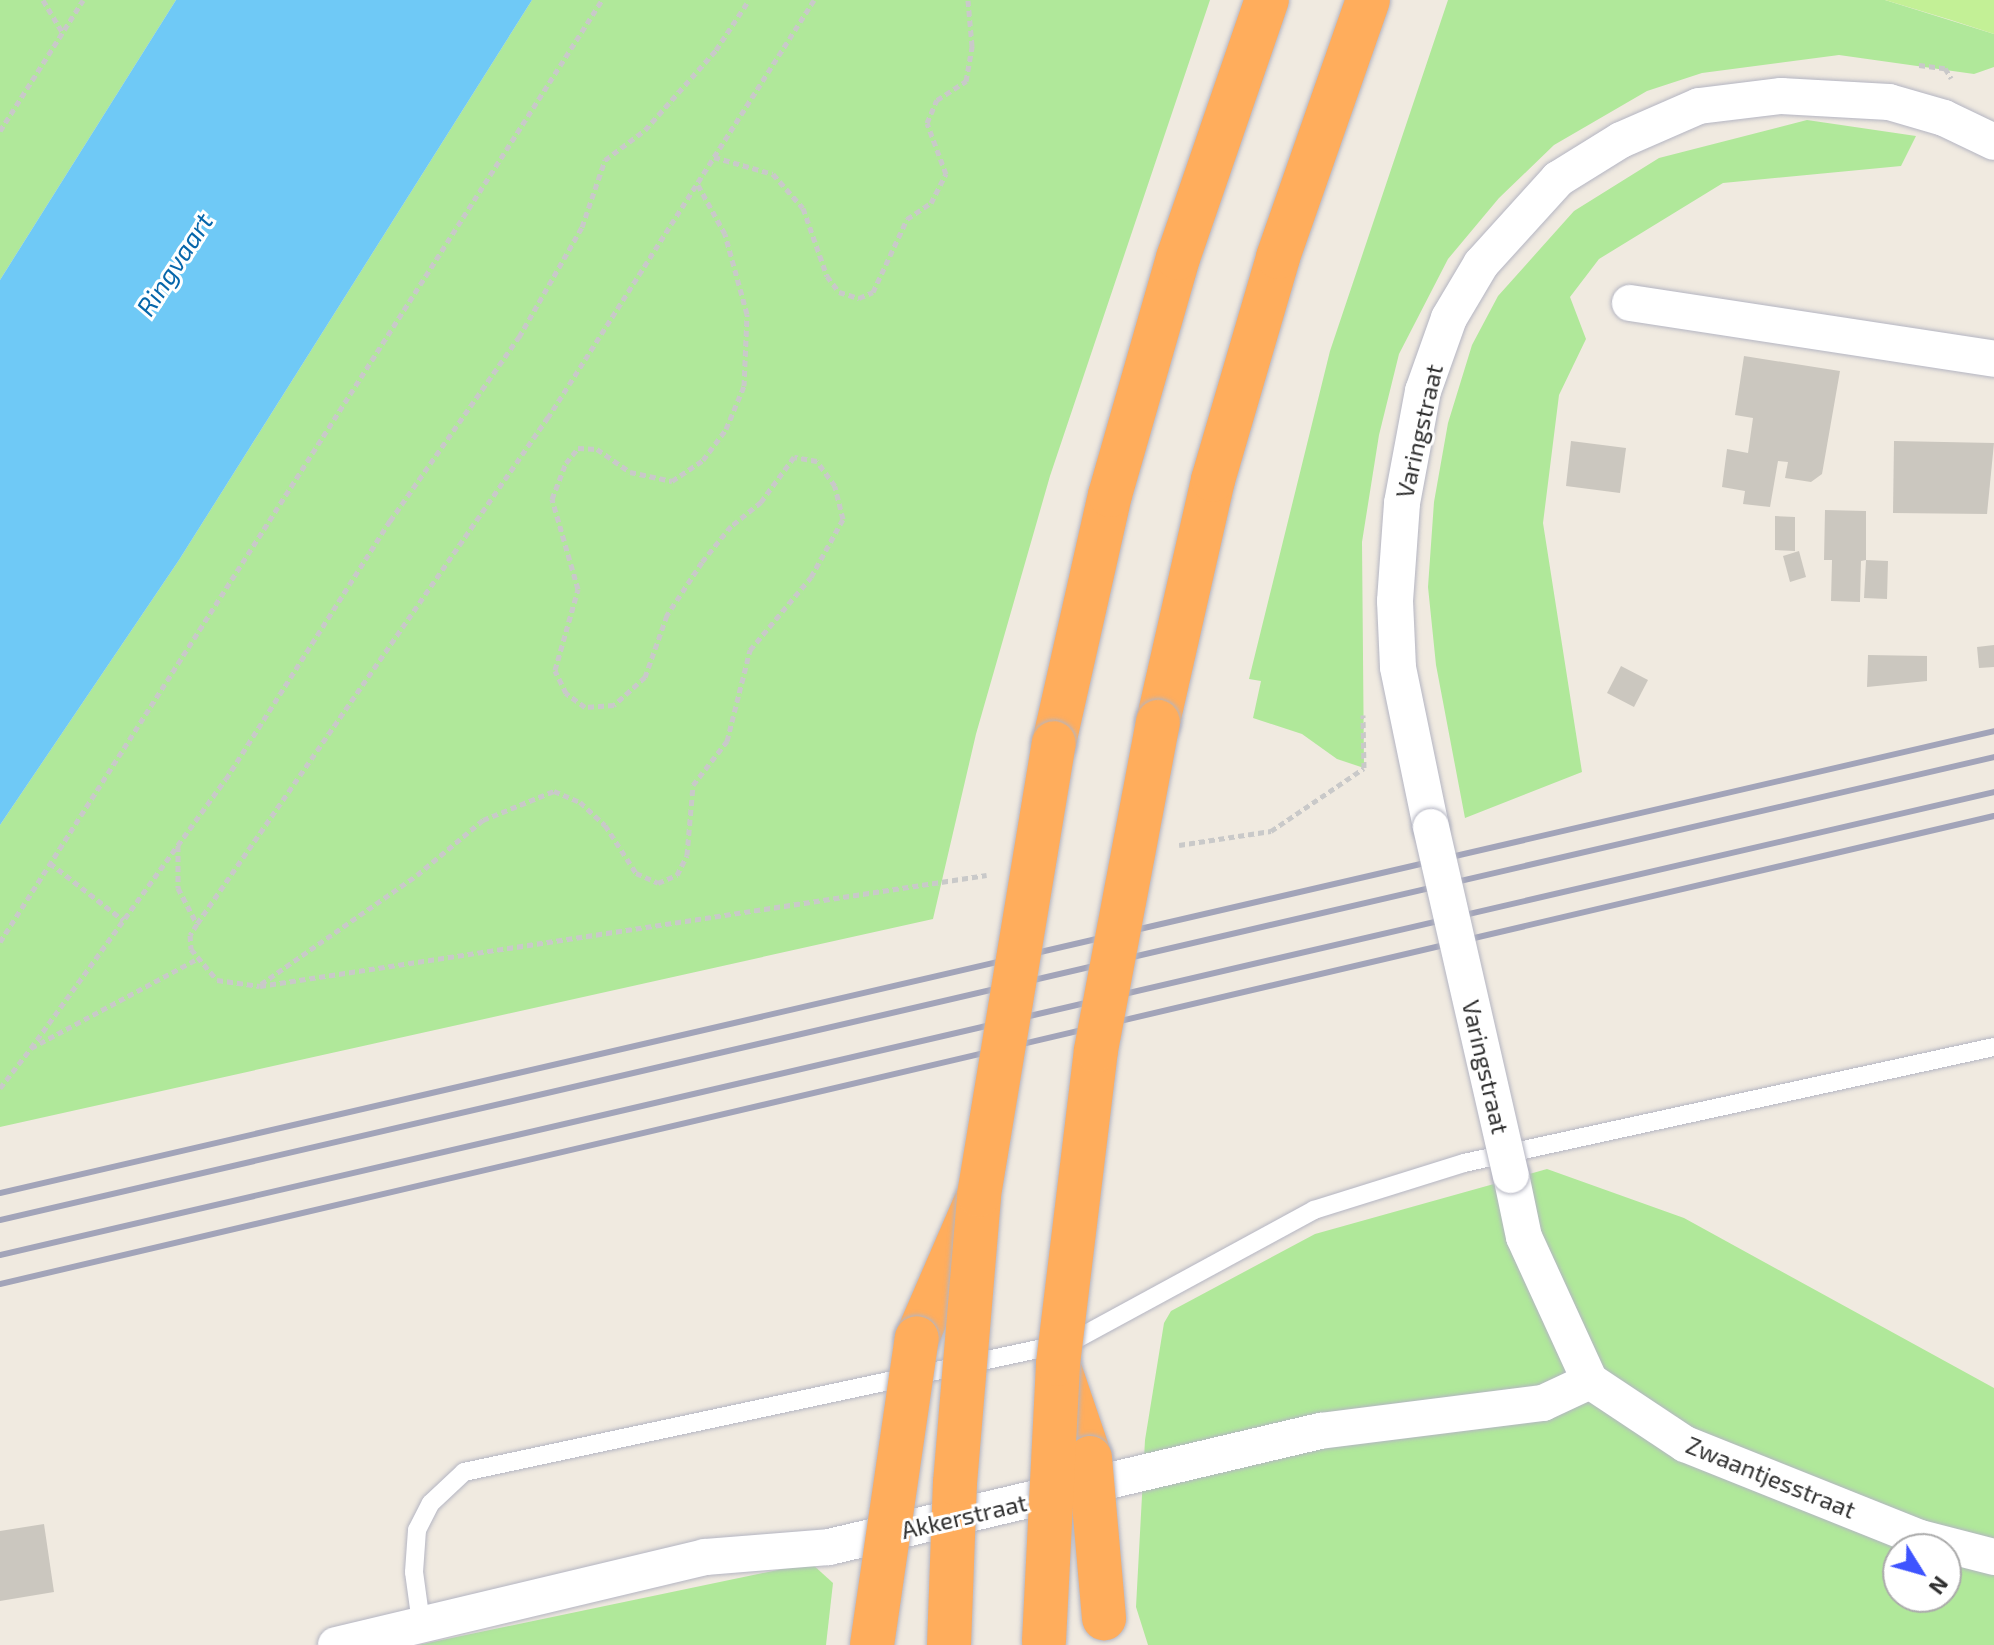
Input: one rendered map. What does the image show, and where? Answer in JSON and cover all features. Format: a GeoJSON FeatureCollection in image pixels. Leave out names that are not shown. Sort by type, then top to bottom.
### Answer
{"type":"FeatureCollection","features":[{"type":"Feature","properties":{"kind":"highway"},"geometry":{"type":"LineString","coordinates":[[949,1645],[955,1483],[979,1195],[1054,743],[1110,495],[1178,258],[1267,0]]}},
{"type":"Feature","properties":{"kind":"highway"},"geometry":{"type":"LineString","coordinates":[[1044,1643],[1058,1364],[1096,1050],[1158,722],[1234,405],[1278,257],[1368,0]]}},
{"type":"Feature","properties":{"kind":"highway"},"geometry":{"type":"LineString","coordinates":[[872,1645],[917,1338],[979,1195]]}},
{"type":"Feature","properties":{"kind":"highway"},"geometry":{"type":"LineString","coordinates":[[1058,1364],[1090,1458],[1108,1632]]}},
{"type":"Feature","properties":{"kind":"street","name":"Varingstraat"},"geometry":{"type":"LineString","coordinates":[[1590,1381],[1524,1237],[1398,667],[1395,601],[1402,503],[1423,391],[1449,318],[1481,264],[1558,179],[1621,140],[1699,106],[1781,96],[1889,102],[1944,118],[1990,140]]}},
{"type":"Feature","properties":{"kind":"street"},"geometry":{"type":"LineString","coordinates":[[1630,303],[1994,359]]}},
{"type":"Feature","properties":{"kind":"street","name":"Akkerstraat"},"geometry":{"type":"LineString","coordinates":[[336,1645],[705,1557],[829,1547],[1320,1431],[1543,1403],[1590,1381]]}},
{"type":"Feature","properties":{"kind":"street","name":"Zwaantjesstraat"},"geometry":{"type":"LineString","coordinates":[[1590,1381],[1685,1444],[1920,1538],[1994,1557]]}},
{"type":"Feature","properties":{"kind":"lane"},"geometry":{"type":"LineString","coordinates":[[421,1623],[414,1572],[417,1530],[431,1503],[464,1472],[1071,1342],[1314,1210],[1464,1163],[1994,1047]]}},
{"type":"Feature","properties":{"kind":"path"},"geometry":{"type":"LineString","coordinates":[[43,0],[63,33]]}},
{"type":"Feature","properties":{"kind":"path"},"geometry":{"type":"LineString","coordinates":[[0,131],[83,0]]}},
{"type":"Feature","properties":{"kind":"path"},"geometry":{"type":"LineString","coordinates":[[0,942],[602,0]]}},
{"type":"Feature","properties":{"kind":"path"},"geometry":{"type":"LineString","coordinates":[[0,1088],[226,779],[390,521],[519,337],[582,227],[605,160],[645,130],[716,50],[749,0]]}},
{"type":"Feature","properties":{"kind":"path"},"geometry":{"type":"LineString","coordinates":[[814,0],[548,417],[197,924],[190,935],[195,960],[217,980],[260,986],[1002,872]]}},
{"type":"Feature","properties":{"kind":"path"},"geometry":{"type":"LineString","coordinates":[[714,157],[773,174],[803,208],[827,276],[839,292],[859,298],[873,292],[907,219],[931,203],[946,174],[927,123],[937,100],[966,81],[972,46],[968,0]]}},
{"type":"Feature","properties":{"kind":"path"},"geometry":{"type":"LineString","coordinates":[[1905,64],[1945,68],[1990,140]]}},
{"type":"Feature","properties":{"kind":"path"},"geometry":{"type":"LineString","coordinates":[[260,986],[417,875],[483,820],[554,791],[580,802],[605,825],[636,873],[658,883],[677,875],[687,855],[693,785],[727,741],[750,650],[811,577],[843,519],[835,486],[817,461],[794,457],[761,502],[731,526],[702,562],[667,615],[645,677],[614,705],[585,707],[566,693],[555,670],[578,589],[552,499],[566,463],[578,448],[597,449],[630,472],[672,481],[703,460],[726,429],[744,386],[747,314],[725,234],[697,183]]}},
{"type":"Feature","properties":{"kind":"path"},"geometry":{"type":"LineString","coordinates":[[1176,846],[1271,831],[1364,768],[1363,708]]}},
{"type":"Feature","properties":{"kind":"path"},"geometry":{"type":"LineString","coordinates":[[178,843],[178,888],[197,924]]}},
{"type":"Feature","properties":{"kind":"path"},"geometry":{"type":"LineString","coordinates":[[50,863],[123,920]]}},
{"type":"Feature","properties":{"kind":"path"},"geometry":{"type":"LineString","coordinates":[[31,1048],[195,960]]}},
{"type":"Feature","properties":{"kind":"green space"},"geometry":{"type":"Polygon","coordinates":[[[0,0],[176,0],[0,280],[0,0]]]}},
{"type":"Feature","properties":{"kind":"green space"},"geometry":{"type":"Polygon","coordinates":[[[532,0],[1210,0],[1050,476],[976,734],[933,919],[0,1127],[0,825],[179,560],[532,0]]]}},
{"type":"Feature","properties":{"kind":"green space"},"geometry":{"type":"Polygon","coordinates":[[[1448,0],[1885,0],[1994,34],[1994,67],[1974,74],[1839,55],[1702,73],[1647,91],[1554,145],[1499,198],[1448,259],[1399,354],[1379,435],[1362,542],[1364,768],[1337,759],[1302,734],[1253,718],[1261,681],[1249,679],[1330,351],[1448,0]]]}},
{"type":"Feature","properties":{"kind":"green space"},"geometry":{"type":"Polygon","coordinates":[[[1885,0],[1994,0],[1994,34],[1951,20],[1885,0]]]}},
{"type":"Feature","properties":{"kind":"green space"},"geometry":{"type":"Polygon","coordinates":[[[1807,120],[1916,136],[1901,166],[1723,183],[1599,259],[1570,297],[1586,339],[1559,395],[1543,523],[1582,772],[1465,818],[1436,665],[1428,587],[1434,502],[1448,423],[1472,345],[1498,296],[1574,211],[1659,158],[1807,120]]]}},
{"type":"Feature","properties":{"kind":"green space"},"geometry":{"type":"Polygon","coordinates":[[[1547,1169],[1684,1218],[1994,1388],[1994,1645],[1148,1645],[1136,1607],[1145,1440],[1164,1323],[1171,1311],[1315,1234],[1547,1169]]]}},
{"type":"Feature","properties":{"kind":"green space"},"geometry":{"type":"Polygon","coordinates":[[[811,1563],[833,1583],[826,1645],[418,1645],[811,1563]]]}},
{"type":"Feature","properties":{"kind":"water","name":"Ringvaart"},"geometry":{"type":"Polygon","coordinates":[[[176,0],[532,0],[179,560],[0,825],[0,280],[176,0]]]}},
{"type":"Feature","properties":{"kind":"building"},"geometry":{"type":"Polygon","coordinates":[[[1744,356],[1840,371],[1822,474],[1811,482],[1785,478],[1788,462],[1778,461],[1770,507],[1743,504],[1745,491],[1722,487],[1727,449],[1748,453],[1753,418],[1735,415],[1744,356]]]}},
{"type":"Feature","properties":{"kind":"building"},"geometry":{"type":"Polygon","coordinates":[[[1571,441],[1626,448],[1620,493],[1566,486],[1571,441]]]}},
{"type":"Feature","properties":{"kind":"building"},"geometry":{"type":"Polygon","coordinates":[[[1894,441],[1994,443],[1987,514],[1893,513],[1894,441]]]}},
{"type":"Feature","properties":{"kind":"building"},"geometry":{"type":"Polygon","coordinates":[[[1825,510],[1866,511],[1866,560],[1861,561],[1860,602],[1831,601],[1832,560],[1824,560],[1825,510]]]}},
{"type":"Feature","properties":{"kind":"building"},"geometry":{"type":"Polygon","coordinates":[[[1775,516],[1795,517],[1795,551],[1775,550],[1775,516]]]}},
{"type":"Feature","properties":{"kind":"building"},"geometry":{"type":"Polygon","coordinates":[[[1799,551],[1806,577],[1790,582],[1783,556],[1799,551]]]}},
{"type":"Feature","properties":{"kind":"building"},"geometry":{"type":"Polygon","coordinates":[[[1866,560],[1888,561],[1887,599],[1864,598],[1866,560]]]}},
{"type":"Feature","properties":{"kind":"building"},"geometry":{"type":"Polygon","coordinates":[[[1994,645],[1994,667],[1979,668],[1977,647],[1994,645]]]}},
{"type":"Feature","properties":{"kind":"building"},"geometry":{"type":"Polygon","coordinates":[[[1868,655],[1927,656],[1927,681],[1867,687],[1868,655]]]}},
{"type":"Feature","properties":{"kind":"building"},"geometry":{"type":"Polygon","coordinates":[[[1621,666],[1648,680],[1634,707],[1607,693],[1621,666]]]}},
{"type":"Feature","properties":{"kind":"building"},"geometry":{"type":"Polygon","coordinates":[[[44,1524],[54,1592],[0,1601],[0,1531],[44,1524]]]}},
{"type":"Feature","properties":{"kind":"railway"},"geometry":{"type":"LineString","coordinates":[[0,1193],[1994,731]]}},
{"type":"Feature","properties":{"kind":"railway"},"geometry":{"type":"LineString","coordinates":[[0,1220],[1994,757]]}},
{"type":"Feature","properties":{"kind":"railway"},"geometry":{"type":"LineString","coordinates":[[0,1255],[1994,792]]}},
{"type":"Feature","properties":{"kind":"railway"},"geometry":{"type":"LineString","coordinates":[[0,1284],[1994,816]]}}]}
